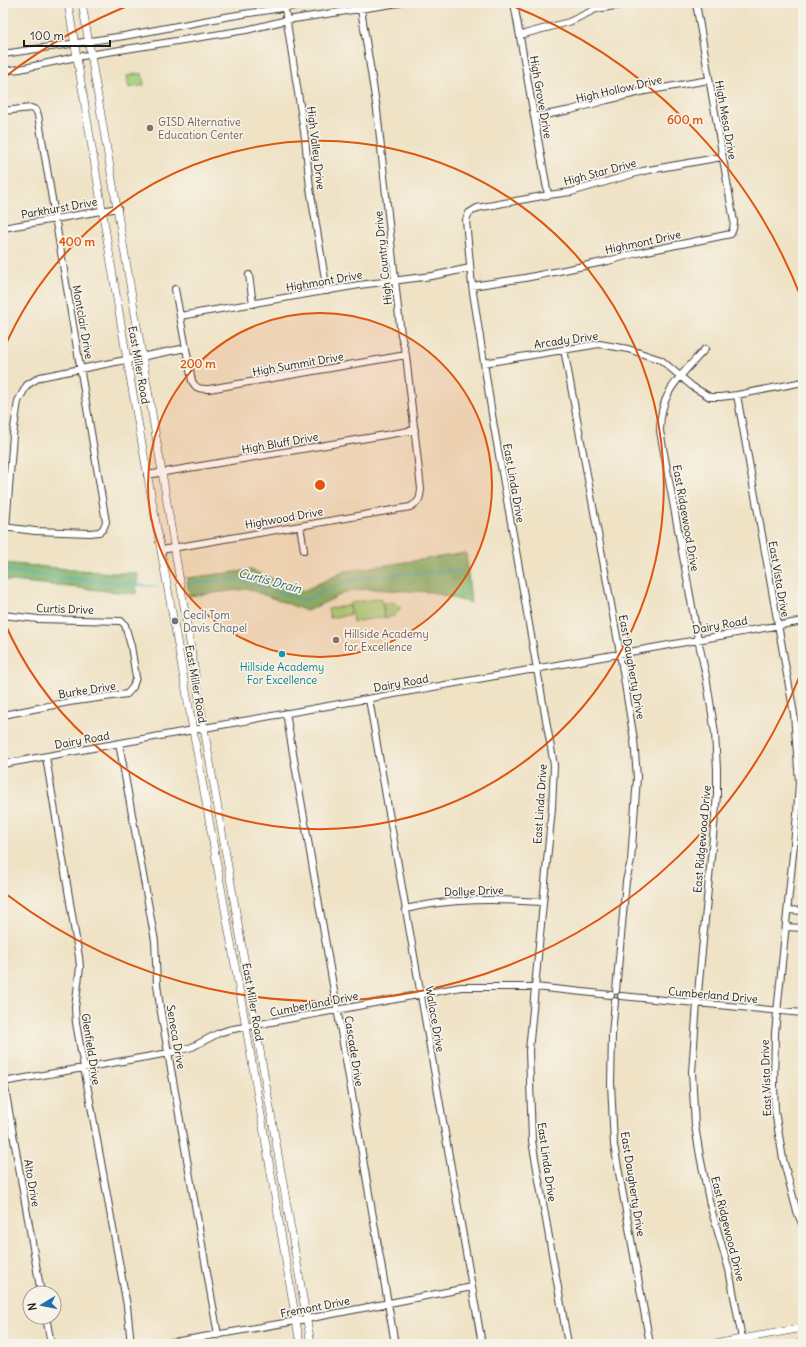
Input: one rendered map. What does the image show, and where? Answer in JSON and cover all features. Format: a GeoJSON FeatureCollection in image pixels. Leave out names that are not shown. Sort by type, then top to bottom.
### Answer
{"type":"FeatureCollection","features":[{"type":"Feature","properties":{"kind":"main road","name":"East Miller Road"},"geometry":{"type":"LineString","coordinates":[[68,3],[127,360],[272,1173],[300,1344]]}},
{"type":"Feature","properties":{"kind":"main road","name":"East Miller Road"},"geometry":{"type":"LineString","coordinates":[[82,3],[118,208],[204,728],[311,1344]]}},
{"type":"Feature","properties":{"kind":"main road"},"geometry":{"type":"LineString","coordinates":[[218,872],[229,870]]}},
{"type":"Feature","properties":{"kind":"main road"},"geometry":{"type":"LineString","coordinates":[[272,1173],[281,1171]]}},
{"type":"Feature","properties":{"kind":"main road"},"geometry":{"type":"LineString","coordinates":[[714,1344],[742,1341],[803,1328]]}},
{"type":"Feature","properties":{"kind":"main road"},"geometry":{"type":"LineString","coordinates":[[797,1344],[803,1343]]}},
{"type":"Feature","properties":{"kind":"street"},"geometry":{"type":"LineString","coordinates":[[3,54],[88,41],[284,5],[314,3]]}},
{"type":"Feature","properties":{"kind":"street"},"geometry":{"type":"LineString","coordinates":[[3,71],[20,69],[76,57],[91,56],[246,30],[287,20],[360,6],[398,3]]}},
{"type":"Feature","properties":{"kind":"street","name":"High Grove Drive"},"geometry":{"type":"LineString","coordinates":[[514,3],[548,195]]}},
{"type":"Feature","properties":{"kind":"street"},"geometry":{"type":"LineString","coordinates":[[520,36],[569,22],[596,9],[634,3]]}},
{"type":"Feature","properties":{"kind":"street","name":"High Mesa Drive"},"geometry":{"type":"LineString","coordinates":[[696,3],[734,222],[731,234],[724,236]]}},
{"type":"Feature","properties":{"kind":"street","name":"High Valley Drive"},"geometry":{"type":"LineString","coordinates":[[284,5],[305,138],[310,188],[327,291]]}},
{"type":"Feature","properties":{"kind":"street","name":"High Country Drive"},"geometry":{"type":"LineString","coordinates":[[360,6],[377,110],[401,335],[406,355],[415,430],[420,499],[410,507]]}},
{"type":"Feature","properties":{"kind":"street","name":"High Hollow Drive"},"geometry":{"type":"LineString","coordinates":[[534,117],[571,110],[645,91],[709,80]]}},
{"type":"Feature","properties":{"kind":"street","name":"Montclair Drive"},"geometry":{"type":"LineString","coordinates":[[3,111],[31,108],[36,110],[38,115],[106,522],[100,532],[90,533],[35,531],[4,527]]}},
{"type":"Feature","properties":{"kind":"street","name":"High Star Drive"},"geometry":{"type":"LineString","coordinates":[[466,220],[469,213],[477,208],[571,192],[643,171],[722,157]]}},
{"type":"Feature","properties":{"kind":"street","name":"Parkhurst Drive"},"geometry":{"type":"LineString","coordinates":[[3,228],[118,208]]}},
{"type":"Feature","properties":{"kind":"street","name":"East Linda Drive"},"geometry":{"type":"LineString","coordinates":[[466,220],[472,286],[494,427],[538,668],[554,765],[552,808],[529,1050],[532,1141],[568,1344]]}},
{"type":"Feature","properties":{"kind":"street","name":"Highmont Drive"},"geometry":{"type":"LineString","coordinates":[[472,286],[525,278],[608,261],[637,253],[724,236]]}},
{"type":"Feature","properties":{"kind":"street","name":"Highmont Drive"},"geometry":{"type":"LineString","coordinates":[[180,316],[359,285],[432,276],[470,268]]}},
{"type":"Feature","properties":{"kind":"street"},"geometry":{"type":"LineString","coordinates":[[249,275],[253,304]]}},
{"type":"Feature","properties":{"kind":"street"},"geometry":{"type":"LineString","coordinates":[[4,527],[13,435],[18,401],[28,385],[40,377],[186,348],[176,288]]}},
{"type":"Feature","properties":{"kind":"street","name":"Arcady Drive"},"geometry":{"type":"LineString","coordinates":[[484,363],[599,344],[628,349],[660,360],[693,387],[710,397],[720,398],[803,382]]}},
{"type":"Feature","properties":{"kind":"street","name":"High Summit Drive"},"geometry":{"type":"LineString","coordinates":[[186,348],[192,381],[195,386],[200,389],[209,389],[406,355]]}},
{"type":"Feature","properties":{"kind":"street","name":"East Daugherty Drive"},"geometry":{"type":"LineString","coordinates":[[564,349],[620,653],[634,740],[637,777],[631,861],[626,881],[616,990]]}},
{"type":"Feature","properties":{"kind":"street","name":"East Ridgewood Drive"},"geometry":{"type":"LineString","coordinates":[[705,349],[672,386],[663,402],[660,416],[660,431],[706,676],[715,733],[717,795],[696,1003],[692,1072],[695,1126],[710,1206],[730,1270],[742,1341]]}},
{"type":"Feature","properties":{"kind":"street","name":"East Vista Drive"},"geometry":{"type":"LineString","coordinates":[[737,395],[794,714],[799,782],[788,910],[775,1033],[775,1111],[785,1166],[803,1226]]}},
{"type":"Feature","properties":{"kind":"street","name":"High Bluff Drive"},"geometry":{"type":"LineString","coordinates":[[147,474],[415,430]]}},
{"type":"Feature","properties":{"kind":"street","name":"Highwood Drive"},"geometry":{"type":"LineString","coordinates":[[161,550],[410,507]]}},
{"type":"Feature","properties":{"kind":"street"},"geometry":{"type":"LineString","coordinates":[[300,526],[304,550]]}},
{"type":"Feature","properties":{"kind":"street","name":"Curtis Drive"},"geometry":{"type":"LineString","coordinates":[[3,614],[38,619],[114,620],[121,621],[125,625]]}},
{"type":"Feature","properties":{"kind":"street","name":"Dairy Road"},"geometry":{"type":"LineString","coordinates":[[3,764],[803,620]]}},
{"type":"Feature","properties":{"kind":"street","name":"Burke Drive"},"geometry":{"type":"LineString","coordinates":[[3,715],[69,702],[127,694],[133,688],[136,677],[131,646],[125,625]]}},
{"type":"Feature","properties":{"kind":"street","name":"Wallace Drive"},"geometry":{"type":"LineString","coordinates":[[369,698],[482,1344]]}},
{"type":"Feature","properties":{"kind":"street","name":"Cascade Drive"},"geometry":{"type":"LineString","coordinates":[[286,713],[395,1344]]}},
{"type":"Feature","properties":{"kind":"street","name":"Seneca Drive"},"geometry":{"type":"LineString","coordinates":[[119,743],[155,941],[157,984],[218,1334]]}},
{"type":"Feature","properties":{"kind":"street","name":"Glenfield Drive"},"geometry":{"type":"LineString","coordinates":[[46,757],[79,957],[80,967],[75,1008],[84,1068],[127,1306],[131,1344]]}},
{"type":"Feature","properties":{"kind":"street","name":"Dollye Drive"},"geometry":{"type":"LineString","coordinates":[[406,909],[428,904],[460,900],[508,899],[543,902]]}},
{"type":"Feature","properties":{"kind":"street"},"geometry":{"type":"LineString","coordinates":[[788,910],[803,911]]}},
{"type":"Feature","properties":{"kind":"street"},"geometry":{"type":"LineString","coordinates":[[786,927],[803,928]]}},
{"type":"Feature","properties":{"kind":"street"},"geometry":{"type":"LineString","coordinates":[[3,969],[3,982]]}},
{"type":"Feature","properties":{"kind":"street","name":"Cumberland Drive"},"geometry":{"type":"LineString","coordinates":[[3,1081],[169,1053],[192,1047],[219,1033],[337,1009],[461,987],[535,987],[613,998]]}},
{"type":"Feature","properties":{"kind":"street"},"geometry":{"type":"LineString","coordinates":[[616,990],[620,992],[622,996],[620,1000],[613,998],[613,991],[616,990]]}},
{"type":"Feature","properties":{"kind":"street","name":"Cumberland Drive"},"geometry":{"type":"LineString","coordinates":[[622,996],[803,1013]]}},
{"type":"Feature","properties":{"kind":"street","name":"East Daugherty Drive"},"geometry":{"type":"LineString","coordinates":[[613,998],[611,1083],[614,1145],[650,1344]]}},
{"type":"Feature","properties":{"kind":"street","name":"Alto Drive"},"geometry":{"type":"LineString","coordinates":[[3,1081],[40,1285]]}},
{"type":"Feature","properties":{"kind":"street","name":"Fremont Drive"},"geometry":{"type":"LineString","coordinates":[[162,1344],[307,1319],[472,1287]]}},
{"type":"Feature","properties":{"kind":"street"},"geometry":{"type":"LineString","coordinates":[[47,1325],[50,1344]]}},
{"type":"Feature","properties":{"kind":"green space"},"geometry":{"type":"Polygon","coordinates":[[[142,73],[144,85],[129,88],[127,76],[142,73]]]}},
{"type":"Feature","properties":{"kind":"green space"},"geometry":{"type":"Polygon","coordinates":[[[466,553],[471,603],[431,592],[366,589],[347,592],[307,611],[248,589],[189,596],[187,578],[251,570],[303,591],[345,571],[466,553]]]}},
{"type":"Feature","properties":{"kind":"green space"},"geometry":{"type":"Polygon","coordinates":[[[3,563],[112,573],[138,573],[136,594],[3,580],[3,563]]]}},
{"type":"Feature","properties":{"kind":"green space"},"geometry":{"type":"Polygon","coordinates":[[[381,598],[384,617],[353,622],[350,603],[381,598]]]}},
{"type":"Feature","properties":{"kind":"green space"},"geometry":{"type":"Polygon","coordinates":[[[392,602],[400,607],[400,609],[394,616],[385,618],[383,603],[392,602]]]}},
{"type":"Feature","properties":{"kind":"green space"},"geometry":{"type":"Polygon","coordinates":[[[349,605],[349,615],[330,618],[328,609],[349,605]]]}},
{"type":"Feature","properties":{"kind":"waterway","name":"Curtis Drain"},"geometry":{"type":"LineString","coordinates":[[3,570],[47,576],[158,586]]}},
{"type":"Feature","properties":{"kind":"waterway","name":"Curtis Drain"},"geometry":{"type":"LineString","coordinates":[[189,583],[230,579],[305,600],[350,580],[396,574],[462,571]]}},
{"type":"Feature","properties":{"kind":"place","name":"GISD Alternative Education Center"},"geometry":{"type":"Point","coordinates":[150,128]}},
{"type":"Feature","properties":{"kind":"place","name":"Cecil Tom Davis Chapel"},"geometry":{"type":"Point","coordinates":[175,621]}},
{"type":"Feature","properties":{"kind":"place","name":"Hillside Academy for Excellence"},"geometry":{"type":"Point","coordinates":[336,640]}},
{"type":"Feature","properties":{"kind":"place","name":"Hillside Academy For Excellence"},"geometry":{"type":"Point","coordinates":[282,654]}}]}
